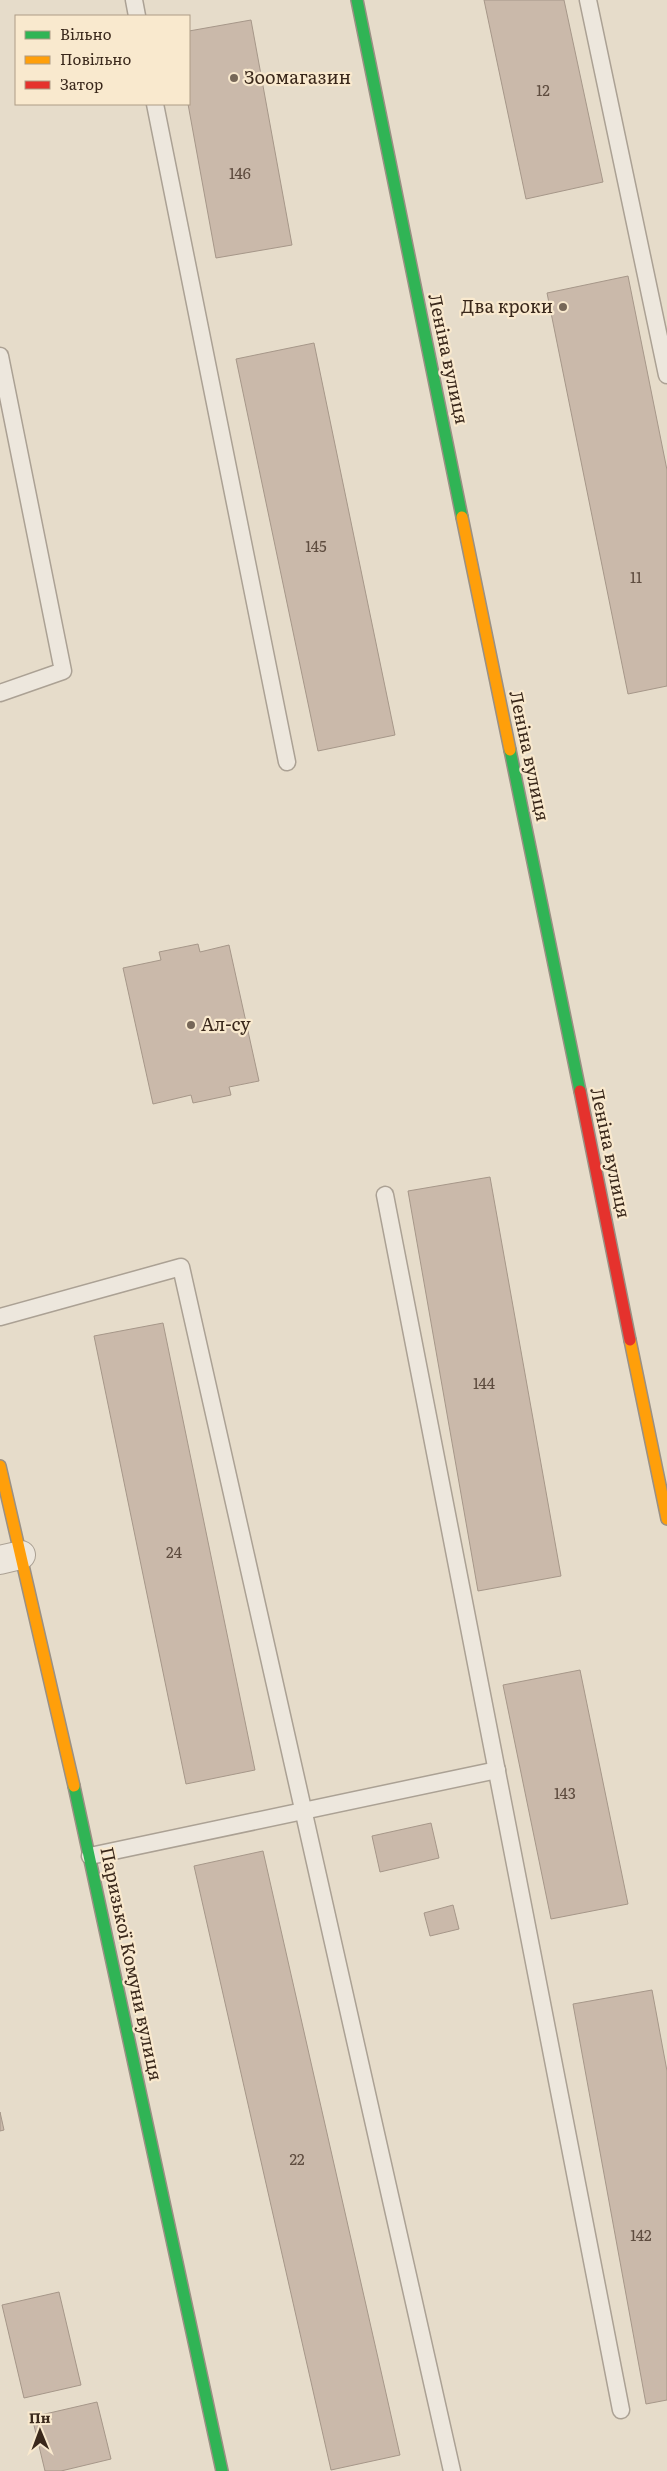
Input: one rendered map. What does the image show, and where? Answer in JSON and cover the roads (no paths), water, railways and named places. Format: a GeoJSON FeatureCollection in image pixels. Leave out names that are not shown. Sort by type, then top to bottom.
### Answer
{"type":"FeatureCollection","features":[{"type":"Feature","properties":{"kind":"main road","name":"Леніна вулиця"},"geometry":{"type":"LineString","coordinates":[[357,0],[667,1519]]}},
{"type":"Feature","properties":{"kind":"main road","name":"Паризької Комуни вулиця"},"geometry":{"type":"LineString","coordinates":[[0,1466],[11,1558],[90,1856],[222,2471]]}},
{"type":"Feature","properties":{"kind":"lane"},"geometry":{"type":"LineString","coordinates":[[134,0],[137,15]]}},
{"type":"Feature","properties":{"kind":"lane"},"geometry":{"type":"LineString","coordinates":[[588,0],[667,375]]}},
{"type":"Feature","properties":{"kind":"lane"},"geometry":{"type":"LineString","coordinates":[[155,105],[287,762]]}},
{"type":"Feature","properties":{"kind":"lane"},"geometry":{"type":"LineString","coordinates":[[0,356],[64,671],[0,693]]}},
{"type":"Feature","properties":{"kind":"lane"},"geometry":{"type":"LineString","coordinates":[[386,1195],[621,2410]]}},
{"type":"Feature","properties":{"kind":"lane"},"geometry":{"type":"LineString","coordinates":[[0,1317],[181,1267],[452,2471]]}},
{"type":"Feature","properties":{"kind":"lane"},"geometry":{"type":"LineString","coordinates":[[90,1856],[497,1770]]}},
{"type":"Feature","properties":{"kind":"place","name":"Зоомагазин"},"geometry":{"type":"Point","coordinates":[234,78]}},
{"type":"Feature","properties":{"kind":"place","name":"Два кроки"},"geometry":{"type":"Point","coordinates":[563,307]}},
{"type":"Feature","properties":{"kind":"place","name":"Ал-су"},"geometry":{"type":"Point","coordinates":[191,1025]}}]}
